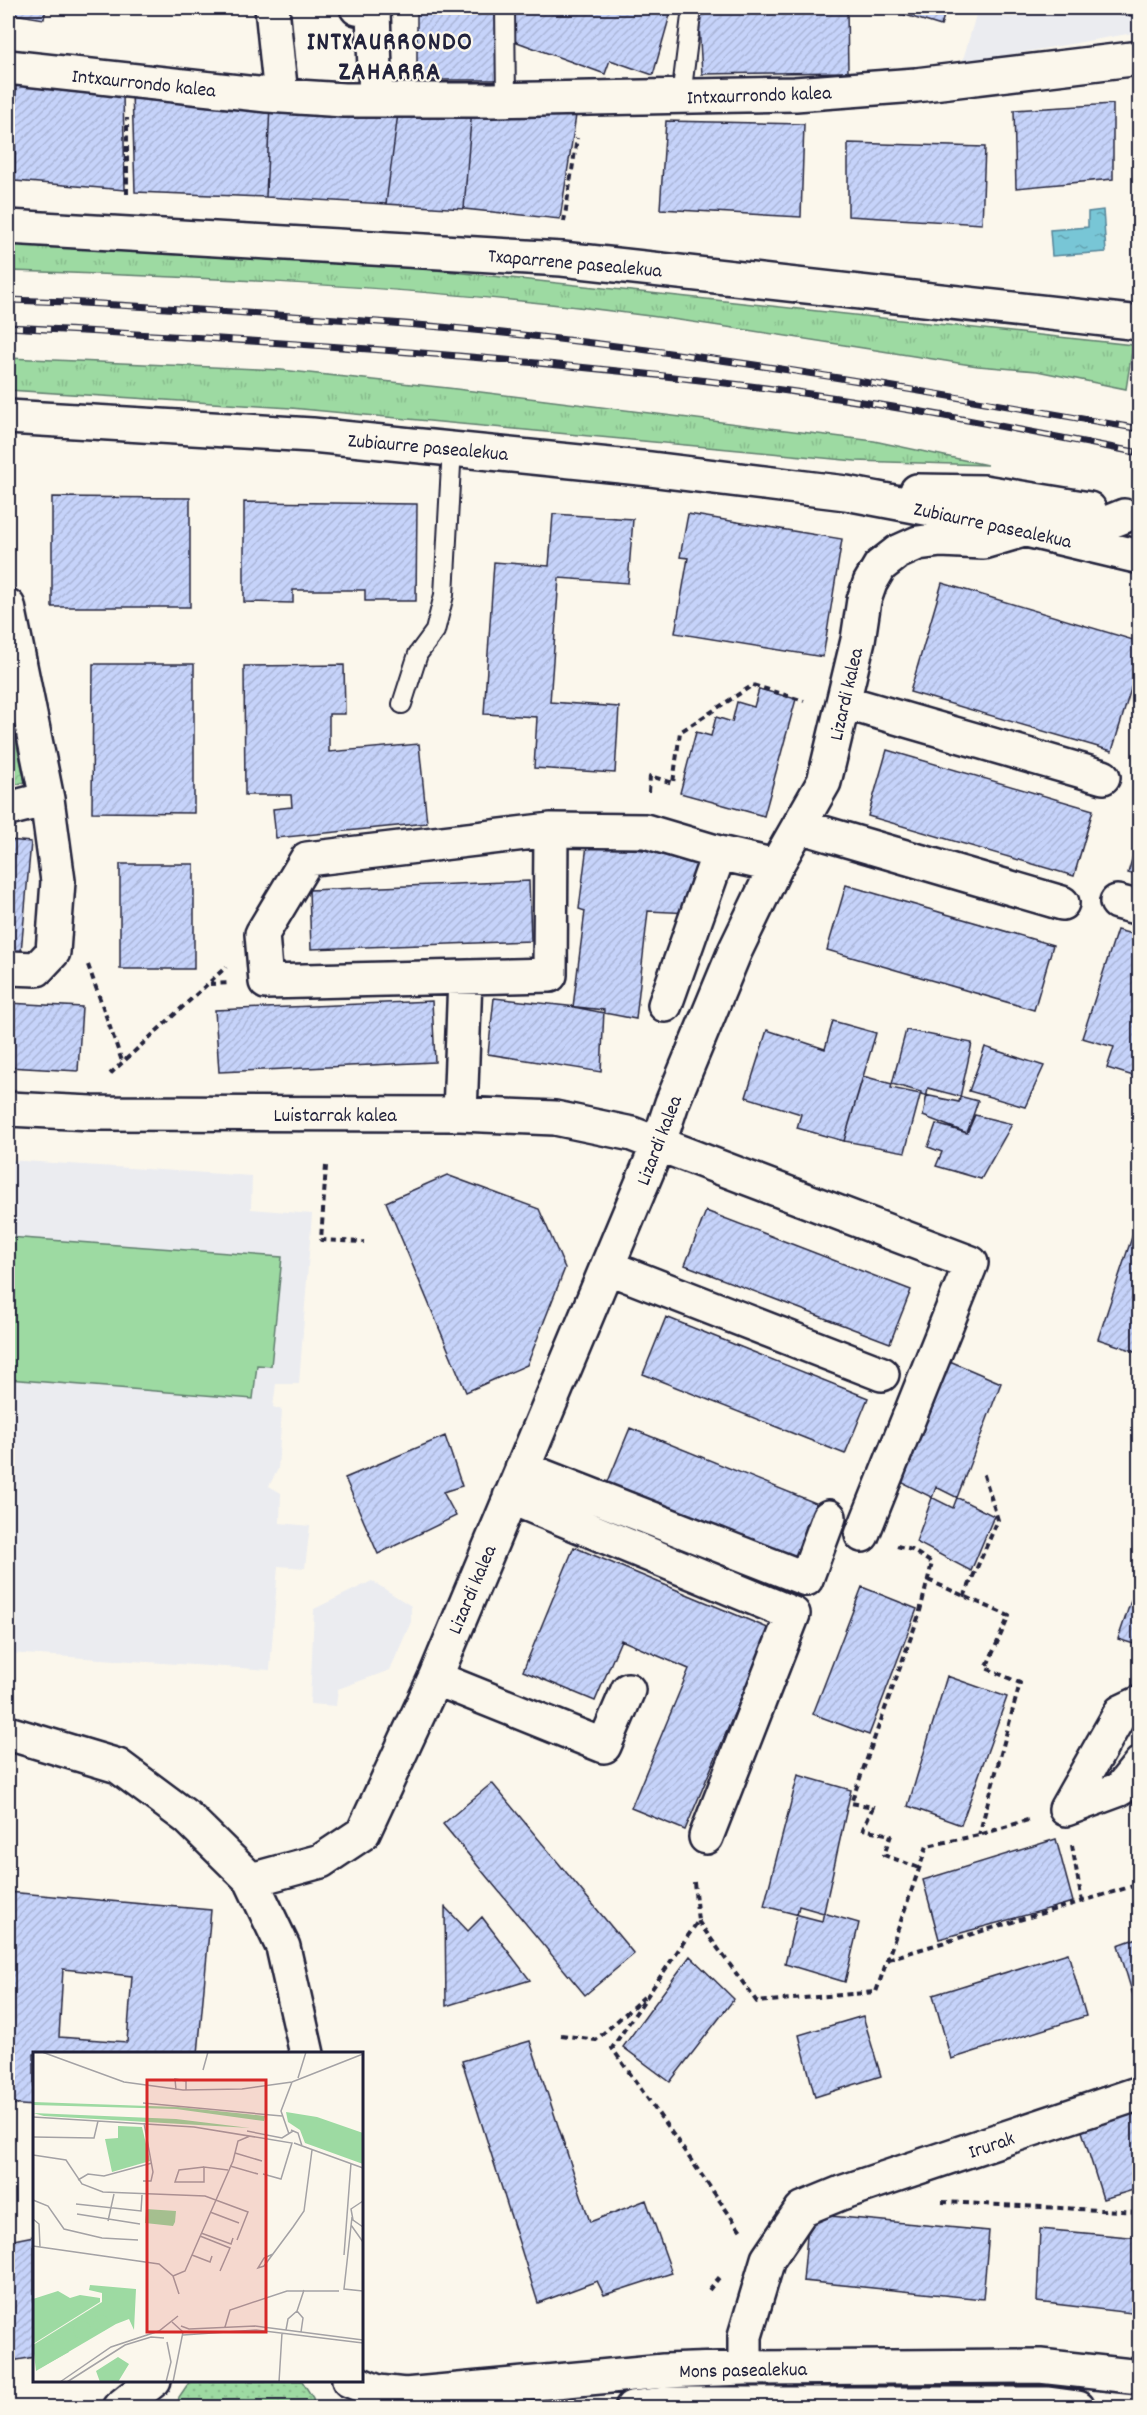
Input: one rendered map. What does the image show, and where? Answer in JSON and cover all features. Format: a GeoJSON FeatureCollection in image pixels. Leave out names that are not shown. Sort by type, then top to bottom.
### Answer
{"type":"FeatureCollection","features":[{"type":"Feature","properties":{"kind":"street"},"geometry":{"type":"LineString","coordinates":[[272,8],[281,96]]}},
{"type":"Feature","properties":{"kind":"street"},"geometry":{"type":"LineString","coordinates":[[357,8],[373,11],[376,100]]}},
{"type":"Feature","properties":{"kind":"street","name":"Intxaurrondo kalea"},"geometry":{"type":"LineString","coordinates":[[8,67],[281,96],[376,100],[506,100],[795,94],[916,86],[1140,58]]}},
{"type":"Feature","properties":{"kind":"street","name":"Txaparrene pasealekua"},"geometry":{"type":"LineString","coordinates":[[8,227],[562,259],[1140,323]]}},
{"type":"Feature","properties":{"kind":"street","name":"Zubiaurre pasealekua"},"geometry":{"type":"LineString","coordinates":[[8,417],[312,435],[452,447],[846,493],[1026,530],[1140,557]]}},
{"type":"Feature","properties":{"kind":"street","name":"Zubiaurre pasealekua"},"geometry":{"type":"LineString","coordinates":[[846,493],[984,492],[1030,497],[1132,518]]}},
{"type":"Feature","properties":{"kind":"street","name":"Lizardi kalea"},"geometry":{"type":"LineString","coordinates":[[250,1880],[321,1861],[363,1833],[435,1678],[658,1144],[672,1103],[731,962],[776,866],[824,782],[829,703],[870,583],[880,566],[898,552],[918,543],[941,540],[983,542],[1054,521],[1094,528],[1132,518]]}},
{"type":"Feature","properties":{"kind":"street"},"geometry":{"type":"LineString","coordinates":[[8,606],[47,799],[58,881],[53,952],[37,969],[8,968]]}},
{"type":"Feature","properties":{"kind":"street"},"geometry":{"type":"LineString","coordinates":[[829,703],[1103,777]]}},
{"type":"Feature","properties":{"kind":"street"},"geometry":{"type":"LineString","coordinates":[[8,809],[47,799]]}},
{"type":"Feature","properties":{"kind":"street"},"geometry":{"type":"LineString","coordinates":[[799,826],[1062,903]]}},
{"type":"Feature","properties":{"kind":"street"},"geometry":{"type":"LineString","coordinates":[[551,831],[550,975],[266,982],[262,934],[307,859],[551,831],[645,831],[719,853],[776,866]]}},
{"type":"Feature","properties":{"kind":"street"},"geometry":{"type":"LineString","coordinates":[[665,1005],[719,853]]}},
{"type":"Feature","properties":{"kind":"street"},"geometry":{"type":"LineString","coordinates":[[460,1114],[465,978]]}},
{"type":"Feature","properties":{"kind":"street","name":"Luistarrak kalea"},"geometry":{"type":"LineString","coordinates":[[8,1109],[92,1113],[460,1114],[555,1118],[632,1134],[971,1263],[862,1535]]}},
{"type":"Feature","properties":{"kind":"street"},"geometry":{"type":"LineString","coordinates":[[607,1267],[882,1374]]}},
{"type":"Feature","properties":{"kind":"street"},"geometry":{"type":"LineString","coordinates":[[522,1468],[806,1579],[829,1517]]}},
{"type":"Feature","properties":{"kind":"street"},"geometry":{"type":"LineString","coordinates":[[510,1497],[793,1614],[706,1838]]}},
{"type":"Feature","properties":{"kind":"street"},"geometry":{"type":"LineString","coordinates":[[435,1678],[604,1746],[628,1690]]}},
{"type":"Feature","properties":{"kind":"street"},"geometry":{"type":"LineString","coordinates":[[1066,1809],[1121,1712],[1140,1703]]}},
{"type":"Feature","properties":{"kind":"street"},"geometry":{"type":"LineString","coordinates":[[8,1733],[118,1766],[188,1818],[250,1880],[283,1947],[307,2052]]}},
{"type":"Feature","properties":{"kind":"street"},"geometry":{"type":"LineString","coordinates":[[1066,1809],[1120,1789],[1140,1764]]}},
{"type":"Feature","properties":{"kind":"street","name":"Irurak"},"geometry":{"type":"LineString","coordinates":[[745,2368],[745,2336],[768,2259],[802,2209],[841,2193],[1140,2093]]}},
{"type":"Feature","properties":{"kind":"street","name":"Mons pasealekua"},"geometry":{"type":"LineString","coordinates":[[354,2382],[378,2392],[405,2395],[664,2371],[745,2368],[1040,2366],[1140,2377]]}},
{"type":"Feature","properties":{"kind":"street"},"geometry":{"type":"LineString","coordinates":[[119,2408],[152,2382]]}},
{"type":"Feature","properties":{"kind":"street"},"geometry":{"type":"LineString","coordinates":[[148,2408],[157,2382]]}},
{"type":"Feature","properties":{"kind":"street"},"geometry":{"type":"LineString","coordinates":[[335,2382],[344,2408]]}},
{"type":"Feature","properties":{"kind":"street","name":"Mons pasealekua"},"geometry":{"type":"LineString","coordinates":[[632,2408],[667,2404],[1048,2404],[1078,2408]]}},
{"type":"Feature","properties":{"kind":"lane"},"geometry":{"type":"LineString","coordinates":[[505,8],[506,100]]}},
{"type":"Feature","properties":{"kind":"lane"},"geometry":{"type":"LineString","coordinates":[[681,97],[692,8]]}},
{"type":"Feature","properties":{"kind":"lane"},"geometry":{"type":"LineString","coordinates":[[402,704],[418,654],[435,631],[444,595],[452,447]]}},
{"type":"Feature","properties":{"kind":"path"},"geometry":{"type":"LineString","coordinates":[[562,259],[561,243],[583,99]]}},
{"type":"Feature","properties":{"kind":"path"},"geometry":{"type":"LineString","coordinates":[[127,131],[127,164]]}},
{"type":"Feature","properties":{"kind":"path"},"geometry":{"type":"LineString","coordinates":[[649,792],[650,776],[673,783],[680,732],[753,685],[829,703]]}},
{"type":"Feature","properties":{"kind":"path"},"geometry":{"type":"LineString","coordinates":[[85,956],[123,1064],[262,934]]}},
{"type":"Feature","properties":{"kind":"path"},"geometry":{"type":"LineString","coordinates":[[326,1166],[321,1240],[364,1242]]}},
{"type":"Feature","properties":{"kind":"path"},"geometry":{"type":"LineString","coordinates":[[964,1597],[998,1520],[983,1472]]}},
{"type":"Feature","properties":{"kind":"path"},"geometry":{"type":"LineString","coordinates":[[912,1550],[932,1563],[928,1580],[919,1615],[851,1803],[873,1807],[863,1829],[891,1835],[884,1855],[919,1868]]}},
{"type":"Feature","properties":{"kind":"path"},"geometry":{"type":"LineString","coordinates":[[928,1580],[1009,1616],[986,1668],[1020,1683],[979,1835]]}},
{"type":"Feature","properties":{"kind":"path"},"geometry":{"type":"LineString","coordinates":[[694,1882],[698,1921],[757,2002],[876,1992],[927,1846],[979,1835],[1066,1809],[1082,1902]]}},
{"type":"Feature","properties":{"kind":"path"},"geometry":{"type":"LineString","coordinates":[[888,1959],[1140,1884]]}},
{"type":"Feature","properties":{"kind":"path"},"geometry":{"type":"LineString","coordinates":[[698,1921],[612,2048],[749,2243],[768,2259]]}},
{"type":"Feature","properties":{"kind":"path"},"geometry":{"type":"LineString","coordinates":[[561,2035],[596,2040],[650,1993]]}},
{"type":"Feature","properties":{"kind":"path"},"geometry":{"type":"LineString","coordinates":[[930,2201],[1140,2212]]}},
{"type":"Feature","properties":{"kind":"shaded area"},"geometry":{"type":"Polygon","coordinates":[[[978,8],[1139,8],[1139,32],[962,63],[978,8]]]}},
{"type":"Feature","properties":{"kind":"shaded area"},"geometry":{"type":"Polygon","coordinates":[[[8,1160],[252,1176],[251,1209],[312,1214],[299,1384],[276,1384],[273,1407],[282,1410],[278,1469],[269,1486],[281,1493],[280,1523],[310,1526],[305,1568],[278,1566],[270,1670],[8,1653],[8,1160]]]}},
{"type":"Feature","properties":{"kind":"shaded area"},"geometry":{"type":"Polygon","coordinates":[[[372,1581],[411,1606],[411,1622],[390,1670],[338,1689],[336,1706],[310,1704],[314,1609],[372,1581]]]}},
{"type":"Feature","properties":{"kind":"green space"},"geometry":{"type":"Polygon","coordinates":[[[8,242],[296,255],[1133,345],[1126,389],[1037,371],[978,366],[709,324],[543,303],[314,284],[8,271],[8,242]]]}},
{"type":"Feature","properties":{"kind":"green space"},"geometry":{"type":"Polygon","coordinates":[[[8,358],[281,370],[448,388],[874,441],[987,465],[855,461],[291,408],[8,390],[8,358]]]}},
{"type":"Feature","properties":{"kind":"green space"},"geometry":{"type":"Polygon","coordinates":[[[8,705],[25,782],[8,787],[8,705]]]}},
{"type":"Feature","properties":{"kind":"green space"},"geometry":{"type":"Polygon","coordinates":[[[8,1237],[282,1257],[271,1366],[257,1365],[253,1399],[8,1379],[8,1237]]]}},
{"type":"Feature","properties":{"kind":"green space"},"geometry":{"type":"Polygon","coordinates":[[[189,2382],[303,2382],[313,2398],[315,2407],[177,2407],[179,2397],[189,2382]]]}},
{"type":"Feature","properties":{"kind":"water"},"geometry":{"type":"Polygon","coordinates":[[[1103,210],[1106,252],[1052,256],[1050,230],[1088,227],[1088,212],[1103,210]]]}},
{"type":"Feature","properties":{"kind":"building"},"geometry":{"type":"Polygon","coordinates":[[[8,8],[46,8],[44,19],[8,13],[8,8]]]}},
{"type":"Feature","properties":{"kind":"building"},"geometry":{"type":"Polygon","coordinates":[[[417,8],[498,8],[498,80],[417,80],[417,8]]]}},
{"type":"Feature","properties":{"kind":"building"},"geometry":{"type":"Polygon","coordinates":[[[516,8],[672,8],[653,75],[610,60],[605,74],[506,38],[516,8]]]}},
{"type":"Feature","properties":{"kind":"building"},"geometry":{"type":"Polygon","coordinates":[[[698,8],[847,8],[848,72],[702,74],[698,8]]]}},
{"type":"Feature","properties":{"kind":"building"},"geometry":{"type":"Polygon","coordinates":[[[883,8],[946,8],[941,26],[883,8]]]}},
{"type":"Feature","properties":{"kind":"building"},"geometry":{"type":"Polygon","coordinates":[[[1084,8],[1140,8],[1140,17],[1083,10],[1084,8]]]}},
{"type":"Feature","properties":{"kind":"building"},"geometry":{"type":"Polygon","coordinates":[[[16,85],[123,93],[125,190],[15,181],[16,85]]]}},
{"type":"Feature","properties":{"kind":"building"},"geometry":{"type":"Polygon","coordinates":[[[8,90],[16,90],[15,181],[8,180],[8,90]]]}},
{"type":"Feature","properties":{"kind":"building"},"geometry":{"type":"Polygon","coordinates":[[[132,91],[270,104],[266,197],[135,192],[132,91]]]}},
{"type":"Feature","properties":{"kind":"building"},"geometry":{"type":"Polygon","coordinates":[[[270,104],[399,106],[386,204],[266,197],[270,104]]]}},
{"type":"Feature","properties":{"kind":"building"},"geometry":{"type":"Polygon","coordinates":[[[1113,104],[1113,179],[1016,188],[1014,110],[1113,104]]]}},
{"type":"Feature","properties":{"kind":"building"},"geometry":{"type":"Polygon","coordinates":[[[399,106],[472,107],[464,209],[386,204],[399,106]]]}},
{"type":"Feature","properties":{"kind":"building"},"geometry":{"type":"Polygon","coordinates":[[[472,107],[577,109],[560,219],[464,209],[472,107]]]}},
{"type":"Feature","properties":{"kind":"building"},"geometry":{"type":"Polygon","coordinates":[[[666,121],[804,124],[801,217],[660,209],[666,121]]]}},
{"type":"Feature","properties":{"kind":"building"},"geometry":{"type":"Polygon","coordinates":[[[848,143],[985,147],[982,224],[848,216],[848,143]]]}},
{"type":"Feature","properties":{"kind":"building"},"geometry":{"type":"Polygon","coordinates":[[[52,497],[190,498],[190,607],[52,607],[52,497]]]}},
{"type":"Feature","properties":{"kind":"building"},"geometry":{"type":"Polygon","coordinates":[[[244,502],[417,504],[416,601],[365,601],[365,590],[293,590],[293,603],[244,602],[244,502]]]}},
{"type":"Feature","properties":{"kind":"building"},"geometry":{"type":"Polygon","coordinates":[[[553,514],[633,519],[628,583],[559,578],[550,702],[619,707],[615,773],[534,768],[537,717],[484,714],[494,562],[549,566],[553,514]]]}},
{"type":"Feature","properties":{"kind":"building"},"geometry":{"type":"Polygon","coordinates":[[[688,514],[842,539],[823,657],[675,633],[688,558],[680,557],[688,514]]]}},
{"type":"Feature","properties":{"kind":"building"},"geometry":{"type":"Polygon","coordinates":[[[942,583],[1140,642],[1140,659],[1112,751],[910,692],[942,583]]]}},
{"type":"Feature","properties":{"kind":"building"},"geometry":{"type":"Polygon","coordinates":[[[93,664],[194,664],[194,813],[92,812],[93,664]]]}},
{"type":"Feature","properties":{"kind":"building"},"geometry":{"type":"Polygon","coordinates":[[[344,665],[345,714],[329,714],[329,752],[419,744],[427,823],[276,838],[273,809],[292,807],[291,795],[245,795],[244,666],[344,665]]]}},
{"type":"Feature","properties":{"kind":"building"},"geometry":{"type":"Polygon","coordinates":[[[759,689],[796,699],[764,816],[680,793],[696,732],[711,736],[716,717],[732,722],[737,702],[754,707],[759,689]]]}},
{"type":"Feature","properties":{"kind":"building"},"geometry":{"type":"Polygon","coordinates":[[[887,750],[1093,810],[1074,876],[868,816],[887,750]]]}},
{"type":"Feature","properties":{"kind":"building"},"geometry":{"type":"Polygon","coordinates":[[[1140,832],[1140,876],[1128,873],[1140,832]]]}},
{"type":"Feature","properties":{"kind":"building"},"geometry":{"type":"Polygon","coordinates":[[[8,840],[31,842],[21,952],[8,951],[8,840]]]}},
{"type":"Feature","properties":{"kind":"building"},"geometry":{"type":"Polygon","coordinates":[[[587,845],[699,855],[692,913],[648,911],[636,1019],[573,1007],[585,911],[579,909],[587,845]]]}},
{"type":"Feature","properties":{"kind":"building"},"geometry":{"type":"Polygon","coordinates":[[[120,864],[194,864],[194,969],[120,969],[120,864]]]}},
{"type":"Feature","properties":{"kind":"building"},"geometry":{"type":"Polygon","coordinates":[[[529,881],[531,941],[311,949],[309,890],[529,881]]]}},
{"type":"Feature","properties":{"kind":"building"},"geometry":{"type":"Polygon","coordinates":[[[846,885],[1053,945],[1034,1010],[827,950],[846,885]]]}},
{"type":"Feature","properties":{"kind":"building"},"geometry":{"type":"Polygon","coordinates":[[[1117,930],[1140,936],[1140,1078],[1107,1068],[1114,1047],[1082,1038],[1117,930]]]}},
{"type":"Feature","properties":{"kind":"building"},"geometry":{"type":"Polygon","coordinates":[[[494,998],[604,1010],[601,1072],[488,1054],[494,998]]]}},
{"type":"Feature","properties":{"kind":"building"},"geometry":{"type":"Polygon","coordinates":[[[432,1001],[435,1062],[219,1072],[215,1010],[432,1001]]]}},
{"type":"Feature","properties":{"kind":"building"},"geometry":{"type":"Polygon","coordinates":[[[8,1003],[82,1007],[78,1071],[8,1067],[8,1003]]]}},
{"type":"Feature","properties":{"kind":"building"},"geometry":{"type":"Polygon","coordinates":[[[833,1021],[876,1033],[844,1141],[797,1128],[801,1114],[746,1097],[767,1030],[825,1049],[833,1021]]]}},
{"type":"Feature","properties":{"kind":"building"},"geometry":{"type":"Polygon","coordinates":[[[906,1030],[972,1043],[959,1102],[891,1088],[906,1030]]]}},
{"type":"Feature","properties":{"kind":"building"},"geometry":{"type":"Polygon","coordinates":[[[985,1047],[1044,1066],[1025,1107],[969,1091],[985,1047]]]}},
{"type":"Feature","properties":{"kind":"building"},"geometry":{"type":"Polygon","coordinates":[[[863,1076],[921,1092],[905,1152],[844,1141],[863,1076]]]}},
{"type":"Feature","properties":{"kind":"building"},"geometry":{"type":"Polygon","coordinates":[[[928,1088],[978,1101],[967,1133],[923,1116],[928,1088]]]}},
{"type":"Feature","properties":{"kind":"building"},"geometry":{"type":"Polygon","coordinates":[[[975,1115],[1012,1124],[981,1179],[936,1166],[942,1152],[928,1147],[936,1124],[967,1133],[975,1115]]]}},
{"type":"Feature","properties":{"kind":"building"},"geometry":{"type":"Polygon","coordinates":[[[447,1175],[539,1209],[565,1268],[527,1365],[466,1392],[386,1202],[447,1175]]]}},
{"type":"Feature","properties":{"kind":"building"},"geometry":{"type":"Polygon","coordinates":[[[706,1211],[911,1290],[890,1343],[685,1265],[706,1211]]]}},
{"type":"Feature","properties":{"kind":"building"},"geometry":{"type":"Polygon","coordinates":[[[1140,1213],[1140,1353],[1098,1339],[1140,1213]]]}},
{"type":"Feature","properties":{"kind":"building"},"geometry":{"type":"Polygon","coordinates":[[[666,1317],[868,1398],[845,1454],[643,1374],[666,1317]]]}},
{"type":"Feature","properties":{"kind":"building"},"geometry":{"type":"Polygon","coordinates":[[[945,1359],[1001,1383],[953,1508],[895,1479],[945,1359]]]}},
{"type":"Feature","properties":{"kind":"building"},"geometry":{"type":"Polygon","coordinates":[[[630,1428],[818,1504],[796,1561],[607,1484],[630,1428]]]}},
{"type":"Feature","properties":{"kind":"building"},"geometry":{"type":"Polygon","coordinates":[[[445,1436],[462,1486],[443,1492],[456,1516],[378,1554],[345,1478],[445,1436]]]}},
{"type":"Feature","properties":{"kind":"building"},"geometry":{"type":"Polygon","coordinates":[[[936,1487],[994,1516],[971,1571],[916,1542],[936,1487]]]}},
{"type":"Feature","properties":{"kind":"building"},"geometry":{"type":"Polygon","coordinates":[[[574,1547],[770,1629],[685,1830],[631,1808],[689,1669],[621,1640],[595,1701],[523,1671],[574,1547]]]}},
{"type":"Feature","properties":{"kind":"building"},"geometry":{"type":"Polygon","coordinates":[[[1140,1574],[1140,1646],[1118,1639],[1140,1574]]]}},
{"type":"Feature","properties":{"kind":"building"},"geometry":{"type":"Polygon","coordinates":[[[862,1587],[917,1609],[869,1735],[813,1714],[862,1587]]]}},
{"type":"Feature","properties":{"kind":"building"},"geometry":{"type":"Polygon","coordinates":[[[947,1676],[1007,1697],[961,1825],[908,1806],[947,1676]]]}},
{"type":"Feature","properties":{"kind":"building"},"geometry":{"type":"Polygon","coordinates":[[[798,1775],[851,1790],[822,1921],[764,1906],[798,1775]]]}},
{"type":"Feature","properties":{"kind":"building"},"geometry":{"type":"Polygon","coordinates":[[[492,1783],[634,1954],[585,1995],[443,1824],[492,1783]]]}},
{"type":"Feature","properties":{"kind":"building"},"geometry":{"type":"Polygon","coordinates":[[[1056,1839],[1073,1902],[939,1939],[923,1880],[1056,1839]]]}},
{"type":"Feature","properties":{"kind":"building"},"geometry":{"type":"Polygon","coordinates":[[[8,1892],[211,1910],[198,2052],[33,2052],[33,2106],[8,2104],[8,1892]],[[63,1969],[59,2037],[127,2042],[132,1976],[63,1969]]]}},
{"type":"Feature","properties":{"kind":"building"},"geometry":{"type":"Polygon","coordinates":[[[799,1906],[859,1923],[845,1982],[785,1964],[799,1906]]]}},
{"type":"Feature","properties":{"kind":"building"},"geometry":{"type":"Polygon","coordinates":[[[445,1907],[468,1931],[482,1917],[530,1980],[446,2006],[445,1907]]]}},
{"type":"Feature","properties":{"kind":"building"},"geometry":{"type":"Polygon","coordinates":[[[1140,1937],[1140,2001],[1135,2002],[1118,1945],[1140,1937]]]}},
{"type":"Feature","properties":{"kind":"building"},"geometry":{"type":"Polygon","coordinates":[[[1068,1953],[1086,2016],[951,2059],[933,1995],[1068,1953]]]}},
{"type":"Feature","properties":{"kind":"building"},"geometry":{"type":"Polygon","coordinates":[[[690,1956],[734,1999],[670,2082],[623,2047],[690,1956]]]}},
{"type":"Feature","properties":{"kind":"building"},"geometry":{"type":"Polygon","coordinates":[[[863,2016],[881,2076],[815,2097],[799,2035],[863,2016]]]}},
{"type":"Feature","properties":{"kind":"building"},"geometry":{"type":"Polygon","coordinates":[[[530,2041],[590,2222],[646,2200],[672,2273],[604,2295],[597,2281],[538,2303],[462,2061],[530,2041]]]}},
{"type":"Feature","properties":{"kind":"building"},"geometry":{"type":"Polygon","coordinates":[[[1140,2109],[1140,2188],[1103,2199],[1081,2128],[1140,2109]]]}},
{"type":"Feature","properties":{"kind":"building"},"geometry":{"type":"Polygon","coordinates":[[[809,2214],[989,2231],[983,2299],[803,2281],[809,2214]]]}},
{"type":"Feature","properties":{"kind":"building"},"geometry":{"type":"Polygon","coordinates":[[[1040,2229],[1140,2238],[1140,2314],[1037,2302],[1040,2229]]]}},
{"type":"Feature","properties":{"kind":"building"},"geometry":{"type":"Polygon","coordinates":[[[33,2236],[33,2357],[12,2361],[8,2352],[8,2241],[33,2236]]]}},
{"type":"Feature","properties":{"kind":"railway"},"geometry":{"type":"LineString","coordinates":[[8,300],[308,317],[539,337],[797,371],[1140,429]]}},
{"type":"Feature","properties":{"kind":"railway"},"geometry":{"type":"LineString","coordinates":[[8,327],[379,350],[657,375],[848,400],[1140,453]]}},
{"type":"Feature","properties":{"kind":"district","name":"INTXAURRONDO ZAHARRA"},"geometry":{"type":"Point","coordinates":[390,55]}}]}
